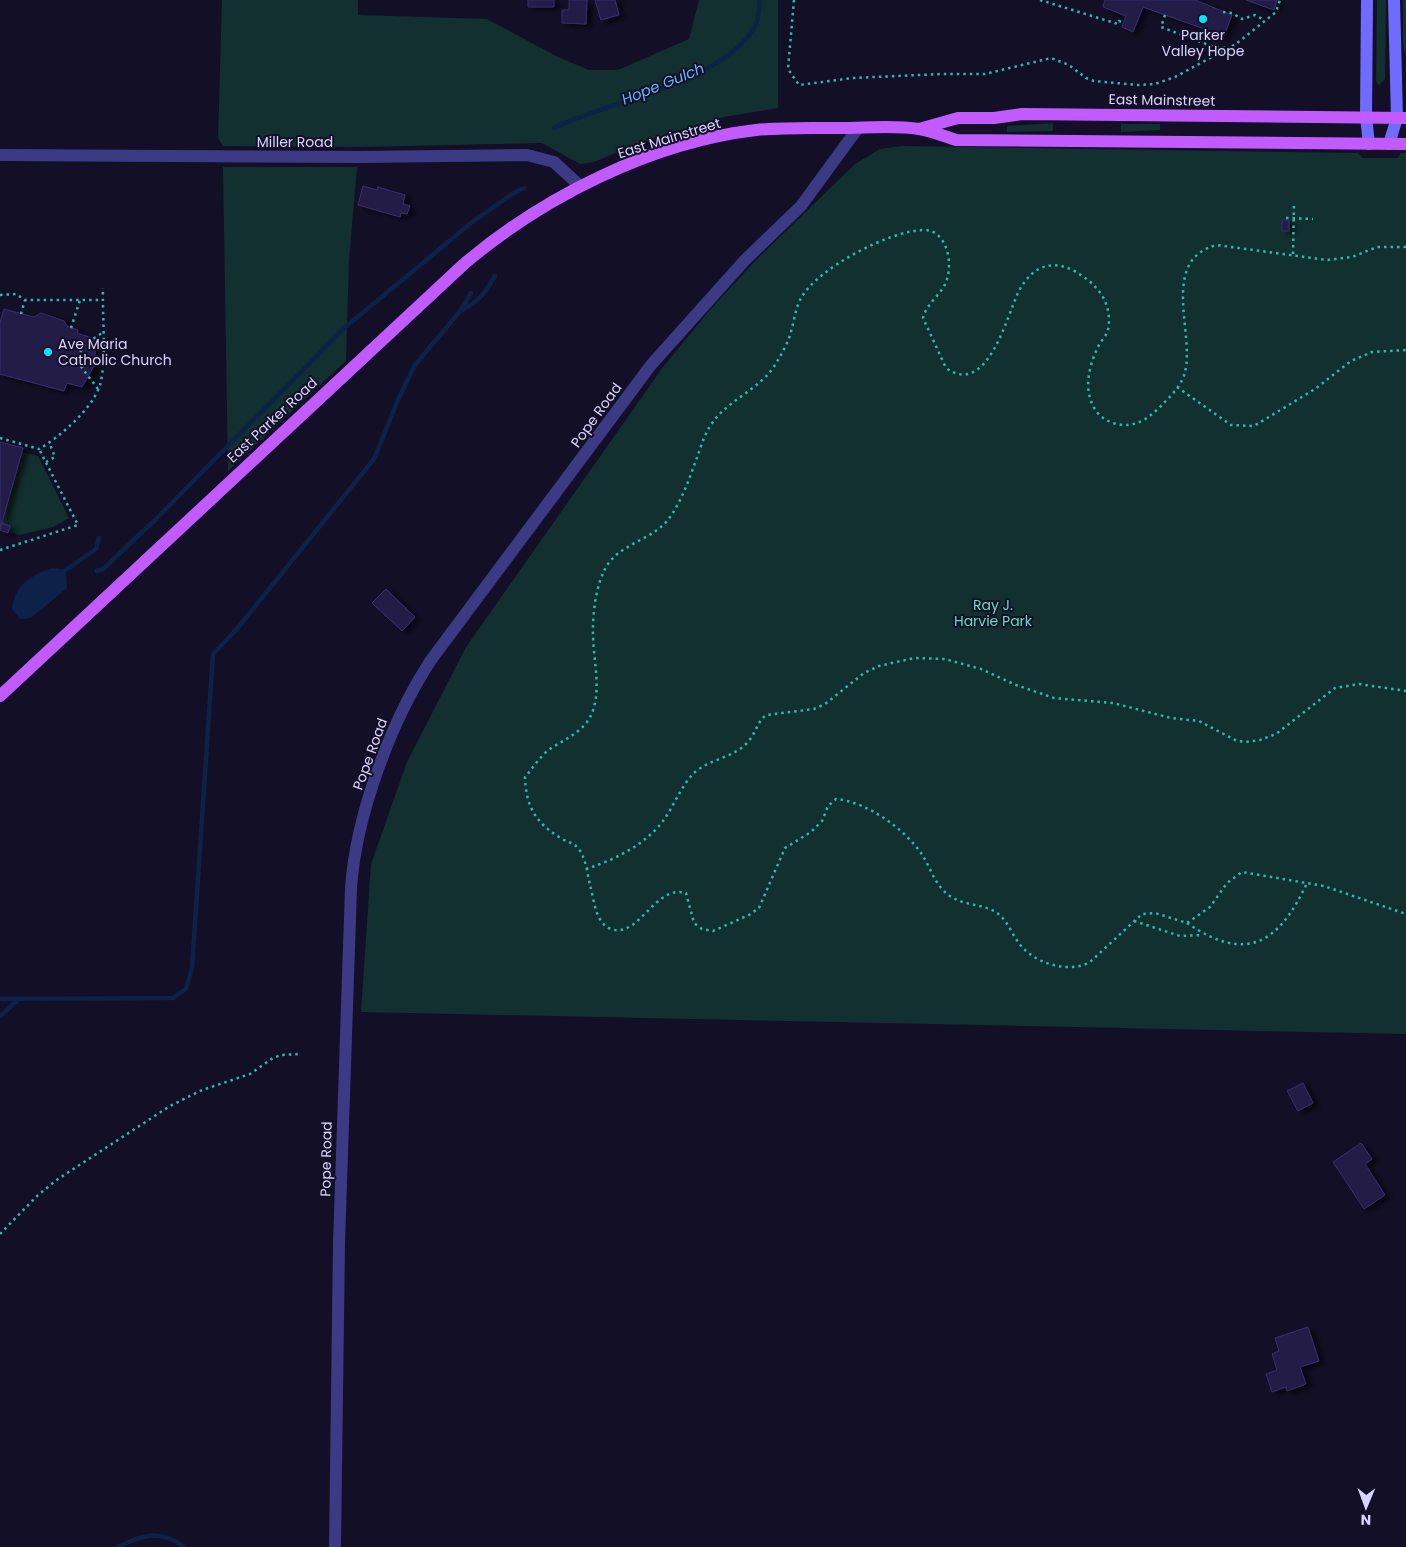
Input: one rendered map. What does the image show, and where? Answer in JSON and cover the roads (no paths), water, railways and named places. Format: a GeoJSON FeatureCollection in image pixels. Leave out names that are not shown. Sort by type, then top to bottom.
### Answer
{"type":"FeatureCollection","features":[{"type":"Feature","properties":{"kind":"main road","name":"East Mainstreet"},"geometry":{"type":"LineString","coordinates":[[919,129],[958,118],[994,118],[1022,114],[1401,118]]}},
{"type":"Feature","properties":{"kind":"main road","name":"East Mainstreet"},"geometry":{"type":"LineString","coordinates":[[580,186],[653,155],[722,136],[780,128],[919,129],[956,140],[1406,144]]}},
{"type":"Feature","properties":{"kind":"main road","name":"East Parker Road"},"geometry":{"type":"LineString","coordinates":[[0,696],[452,274],[494,240],[580,186]]}},
{"type":"Feature","properties":{"kind":"street"},"geometry":{"type":"LineString","coordinates":[[1367,0],[1366,117],[1369,144]]}},
{"type":"Feature","properties":{"kind":"street"},"geometry":{"type":"LineString","coordinates":[[1389,144],[1401,118],[1394,0]]}},
{"type":"Feature","properties":{"kind":"street","name":"Pope Road"},"geometry":{"type":"LineString","coordinates":[[335,1547],[339,1242],[351,888],[356,842],[386,750],[410,692],[431,660],[651,365],[738,267],[801,206],[858,128]]}},
{"type":"Feature","properties":{"kind":"street","name":"Miller Road"},"geometry":{"type":"LineString","coordinates":[[0,155],[340,157],[527,155],[554,162],[580,186]]}},
{"type":"Feature","properties":{"kind":"water"},"geometry":{"type":"Polygon","coordinates":[[[52,568],[66,570],[67,588],[31,618],[20,619],[12,609],[16,593],[30,578],[52,568]]]}},
{"type":"Feature","properties":{"kind":"waterway","name":"Hope Gulch"},"geometry":{"type":"LineString","coordinates":[[554,128],[577,118],[664,88],[719,62],[740,45],[755,26],[760,0]]}},
{"type":"Feature","properties":{"kind":"waterway"},"geometry":{"type":"LineString","coordinates":[[97,571],[103,569],[155,520],[343,329],[471,223],[512,194],[524,188]]}},
{"type":"Feature","properties":{"kind":"waterway"},"geometry":{"type":"LineString","coordinates":[[462,310],[482,296],[495,276]]}},
{"type":"Feature","properties":{"kind":"waterway"},"geometry":{"type":"LineString","coordinates":[[0,999],[173,998],[186,989],[192,968],[213,654],[236,630],[374,459],[398,400],[415,365],[461,310],[471,293]]}},
{"type":"Feature","properties":{"kind":"waterway"},"geometry":{"type":"LineString","coordinates":[[60,574],[96,549],[99,538]]}},
{"type":"Feature","properties":{"kind":"waterway"},"geometry":{"type":"LineString","coordinates":[[0,1016],[19,999]]}},
{"type":"Feature","properties":{"kind":"waterway"},"geometry":{"type":"LineString","coordinates":[[118,1547],[135,1539],[151,1536],[168,1538],[184,1547]]}},
{"type":"Feature","properties":{"kind":"place","name":"Parker Valley Hope"},"geometry":{"type":"Point","coordinates":[1203,19]}},
{"type":"Feature","properties":{"kind":"place","name":"Ave Maria Catholic Church"},"geometry":{"type":"Point","coordinates":[48,352]}},
{"type":"Feature","properties":{"kind":"park label","name":"Ray J. Harvie Park"},"geometry":{"type":"Point","coordinates":[993,614]}}]}
